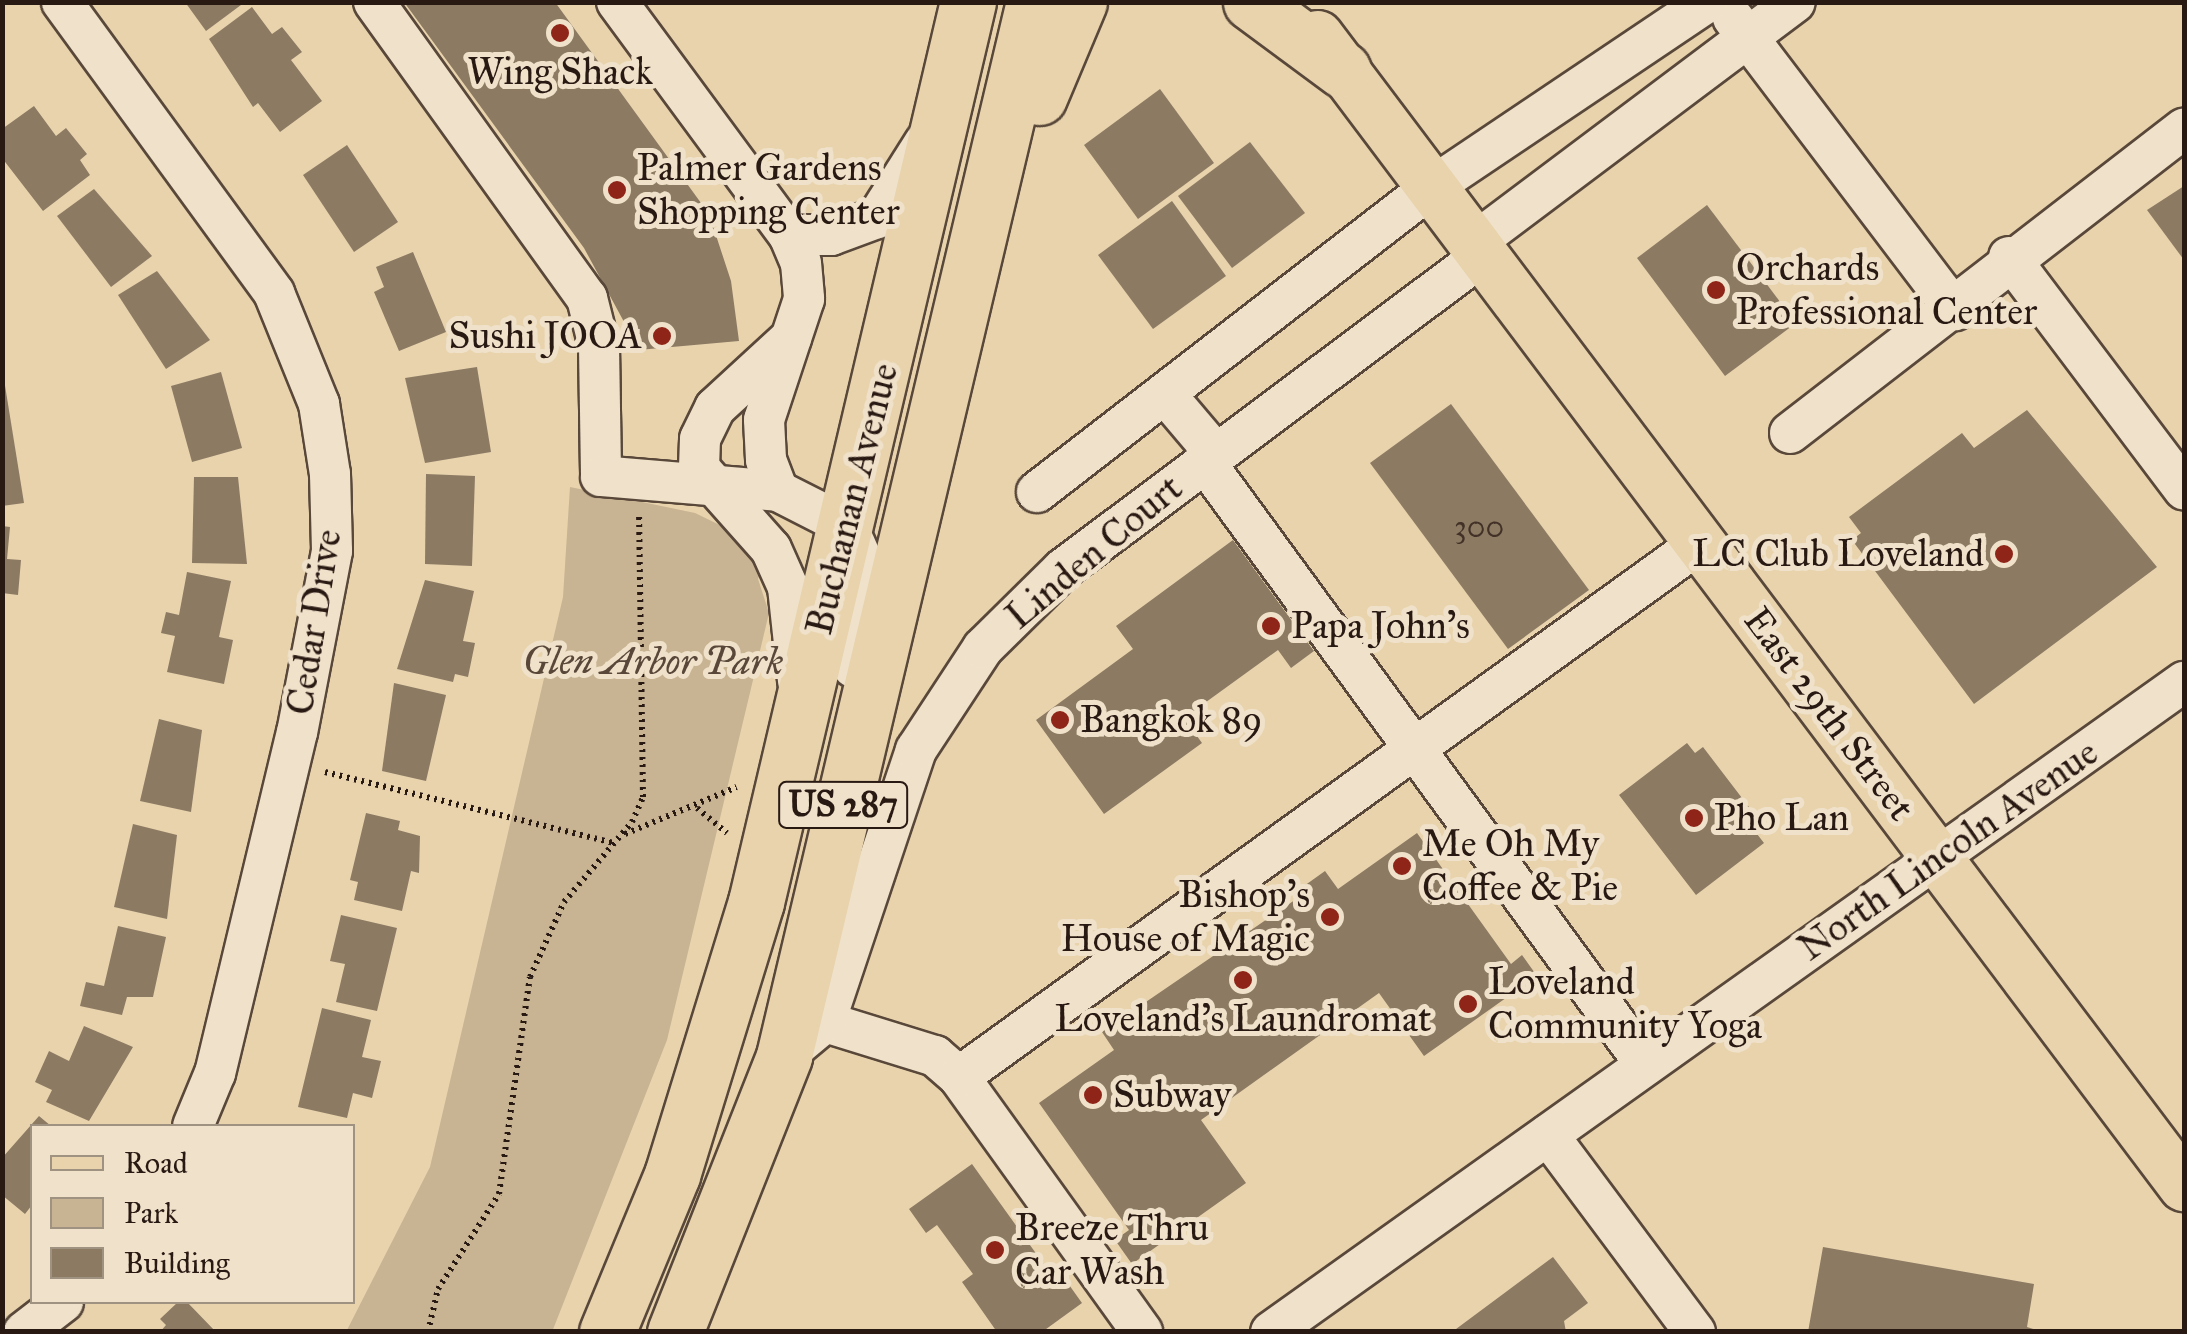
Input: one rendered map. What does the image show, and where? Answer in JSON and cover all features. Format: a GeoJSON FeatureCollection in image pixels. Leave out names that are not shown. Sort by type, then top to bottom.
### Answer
{"type":"FeatureCollection","features":[{"type":"Feature","properties":{"kind":"highway","name":"Buchanan Avenue"},"geometry":{"type":"LineString","coordinates":[[607,1332],[672,1174],[721,1024],[846,526],[968,2]]}},
{"type":"Feature","properties":{"kind":"highway","name":"Buchanan Avenue"},"geometry":{"type":"LineString","coordinates":[[675,1332],[804,1039],[810,948],[968,266],[1034,2]]}},
{"type":"Feature","properties":{"kind":"highway"},"geometry":{"type":"LineString","coordinates":[[968,266],[1078,2]]}},
{"type":"Feature","properties":{"kind":"highway"},"geometry":{"type":"LineString","coordinates":[[1251,2],[1343,70]]}},
{"type":"Feature","properties":{"kind":"main road","name":"East 29th Street"},"geometry":{"type":"LineString","coordinates":[[1292,2],[2184,1186]]}},
{"type":"Feature","properties":{"kind":"street","name":"Cedar Drive"},"geometry":{"type":"LineString","coordinates":[[62,2],[254,261],[298,341],[319,404],[332,551],[290,764],[216,1073],[195,1124]]}},
{"type":"Feature","properties":{"kind":"street"},"geometry":{"type":"LineString","coordinates":[[374,2],[587,298],[599,346],[601,476],[715,490],[778,491],[846,526],[867,571],[810,948]]}},
{"type":"Feature","properties":{"kind":"street"},"geometry":{"type":"LineString","coordinates":[[617,2],[789,235],[804,299],[764,420],[778,491]]}},
{"type":"Feature","properties":{"kind":"street"},"geometry":{"type":"LineString","coordinates":[[1037,492],[1432,188],[1708,2]]}},
{"type":"Feature","properties":{"kind":"street"},"geometry":{"type":"LineString","coordinates":[[1722,2],[1956,310]]}},
{"type":"Feature","properties":{"kind":"street","name":"Linden Court"},"geometry":{"type":"LineString","coordinates":[[804,1039],[916,750],[983,648],[1063,570],[1795,2]]}},
{"type":"Feature","properties":{"kind":"street"},"geometry":{"type":"LineString","coordinates":[[789,235],[830,235],[876,218],[944,113]]}},
{"type":"Feature","properties":{"kind":"street"},"geometry":{"type":"LineString","coordinates":[[1790,433],[1956,310],[2009,257],[2184,128]]}},
{"type":"Feature","properties":{"kind":"street"},"geometry":{"type":"LineString","coordinates":[[2009,257],[2184,488]]}},
{"type":"Feature","properties":{"kind":"street"},"geometry":{"type":"LineString","coordinates":[[794,335],[715,408],[700,439],[699,468],[771,549],[788,587],[801,704]]}},
{"type":"Feature","properties":{"kind":"street"},"geometry":{"type":"LineString","coordinates":[[1165,394],[1414,749],[1646,1066]]}},
{"type":"Feature","properties":{"kind":"street"},"geometry":{"type":"LineString","coordinates":[[958,1077],[1700,543]]}},
{"type":"Feature","properties":{"kind":"street","name":"North Lincoln Avenue"},"geometry":{"type":"LineString","coordinates":[[1289,1326],[1548,1135],[2184,682]]}},
{"type":"Feature","properties":{"kind":"street"},"geometry":{"type":"LineString","coordinates":[[804,1039],[935,1056],[958,1077],[1142,1332]]}},
{"type":"Feature","properties":{"kind":"street"},"geometry":{"type":"LineString","coordinates":[[1548,1135],[1695,1332]]}},
{"type":"Feature","properties":{"kind":"street"},"geometry":{"type":"LineString","coordinates":[[24,1332],[60,1304]]}},
{"type":"Feature","properties":{"kind":"path"},"geometry":{"type":"LineString","coordinates":[[428,1332],[438,1288],[499,1194],[530,977],[564,902],[618,840],[643,797],[640,481]]}},
{"type":"Feature","properties":{"kind":"path"},"geometry":{"type":"LineString","coordinates":[[290,764],[618,840],[737,787]]}},
{"type":"Feature","properties":{"kind":"path"},"geometry":{"type":"LineString","coordinates":[[696,807],[727,833]]}},
{"type":"Feature","properties":{"kind":"green space","name":"Glen Arbor Park"},"geometry":{"type":"Polygon","coordinates":[[[570,487],[695,513],[728,529],[763,567],[758,579],[769,613],[667,1040],[552,1332],[346,1332],[430,1167],[563,597],[570,487]]]}},
{"type":"Feature","properties":{"kind":"building"},"geometry":{"type":"Polygon","coordinates":[[[185,2],[240,2],[241,5],[206,31],[185,2]]]}},
{"type":"Feature","properties":{"kind":"building","name":"Palmer Gardens Shopping Center"},"geometry":{"type":"Polygon","coordinates":[[[404,2],[555,2],[709,214],[731,281],[739,341],[627,351],[623,320],[584,248],[404,2]]]}},
{"type":"Feature","properties":{"kind":"building"},"geometry":{"type":"Polygon","coordinates":[[[252,7],[272,34],[282,27],[302,52],[291,60],[322,101],[280,132],[258,103],[253,107],[209,39],[252,7]]]}},
{"type":"Feature","properties":{"kind":"building"},"geometry":{"type":"Polygon","coordinates":[[[1160,89],[1214,163],[1138,219],[1084,145],[1160,89]]]}},
{"type":"Feature","properties":{"kind":"building"},"geometry":{"type":"Polygon","coordinates":[[[34,106],[56,136],[66,128],[87,154],[80,160],[90,175],[43,211],[2,158],[2,129],[34,106]]]}},
{"type":"Feature","properties":{"kind":"building"},"geometry":{"type":"Polygon","coordinates":[[[1250,142],[1305,213],[1232,268],[1178,196],[1250,142]]]}},
{"type":"Feature","properties":{"kind":"building"},"geometry":{"type":"Polygon","coordinates":[[[347,145],[398,222],[354,252],[303,175],[347,145]]]}},
{"type":"Feature","properties":{"kind":"building"},"geometry":{"type":"Polygon","coordinates":[[[2184,186],[2184,260],[2147,210],[2184,186]]]}},
{"type":"Feature","properties":{"kind":"building"},"geometry":{"type":"Polygon","coordinates":[[[94,189],[152,256],[111,287],[57,216],[94,189]]]}},
{"type":"Feature","properties":{"kind":"building"},"geometry":{"type":"Polygon","coordinates":[[[1172,201],[1226,276],[1153,329],[1098,255],[1172,201]]]}},
{"type":"Feature","properties":{"kind":"building","name":"Orchards Professional Center"},"geometry":{"type":"Polygon","coordinates":[[[1707,205],[1796,323],[1725,376],[1637,258],[1707,205]]]}},
{"type":"Feature","properties":{"kind":"building"},"geometry":{"type":"Polygon","coordinates":[[[413,252],[446,332],[399,351],[374,292],[384,287],[376,267],[413,252]]]}},
{"type":"Feature","properties":{"kind":"building"},"geometry":{"type":"Polygon","coordinates":[[[157,271],[210,340],[166,369],[118,295],[157,271]]]}},
{"type":"Feature","properties":{"kind":"building"},"geometry":{"type":"Polygon","coordinates":[[[2,367],[24,503],[2,506],[2,367]]]}},
{"type":"Feature","properties":{"kind":"building"},"geometry":{"type":"Polygon","coordinates":[[[477,367],[491,452],[425,463],[405,378],[477,367]]]}},
{"type":"Feature","properties":{"kind":"building"},"geometry":{"type":"Polygon","coordinates":[[[221,372],[242,448],[192,462],[171,386],[221,372]]]}},
{"type":"Feature","properties":{"kind":"building"},"geometry":{"type":"Polygon","coordinates":[[[1451,404],[1589,590],[1508,649],[1370,463],[1451,404]]]}},
{"type":"Feature","properties":{"kind":"building","name":"LC Club Loveland"},"geometry":{"type":"Polygon","coordinates":[[[2027,410],[2157,567],[1974,704],[1852,540],[1861,533],[1849,517],[1962,433],[1974,448],[2027,410]]]}},
{"type":"Feature","properties":{"kind":"building"},"geometry":{"type":"Polygon","coordinates":[[[426,474],[475,476],[472,566],[425,564],[426,474]]]}},
{"type":"Feature","properties":{"kind":"building"},"geometry":{"type":"Polygon","coordinates":[[[194,477],[238,477],[247,564],[192,563],[194,477]]]}},
{"type":"Feature","properties":{"kind":"building"},"geometry":{"type":"Polygon","coordinates":[[[2,526],[10,527],[7,559],[21,560],[18,595],[2,593],[2,526]]]}},
{"type":"Feature","properties":{"kind":"building"},"geometry":{"type":"Polygon","coordinates":[[[1233,540],[1314,651],[1291,668],[1278,650],[1184,718],[1202,743],[1104,814],[1036,720],[1133,649],[1116,626],[1233,540]]]}},
{"type":"Feature","properties":{"kind":"building"},"geometry":{"type":"Polygon","coordinates":[[[187,572],[231,581],[219,637],[233,640],[224,684],[167,672],[175,636],[161,633],[166,612],[179,615],[187,572]]]}},
{"type":"Feature","properties":{"kind":"building"},"geometry":{"type":"Polygon","coordinates":[[[425,580],[474,591],[463,641],[475,643],[468,677],[455,674],[453,682],[397,669],[425,580]]]}},
{"type":"Feature","properties":{"kind":"building"},"geometry":{"type":"Polygon","coordinates":[[[394,683],[446,695],[426,781],[382,771],[394,683]]]}},
{"type":"Feature","properties":{"kind":"building"},"geometry":{"type":"Polygon","coordinates":[[[159,719],[202,730],[191,812],[140,801],[159,719]]]}},
{"type":"Feature","properties":{"kind":"building","name":"Pho Lan"},"geometry":{"type":"Polygon","coordinates":[[[1687,743],[1695,753],[1703,747],[1755,815],[1747,821],[1764,843],[1696,895],[1619,795],[1687,743]]]}},
{"type":"Feature","properties":{"kind":"building"},"geometry":{"type":"Polygon","coordinates":[[[366,813],[400,821],[398,830],[420,836],[419,873],[411,871],[402,911],[354,900],[358,882],[350,880],[366,813]]]}},
{"type":"Feature","properties":{"kind":"building"},"geometry":{"type":"Polygon","coordinates":[[[133,824],[177,835],[167,919],[114,907],[133,824]]]}},
{"type":"Feature","properties":{"kind":"building"},"geometry":{"type":"Polygon","coordinates":[[[1417,833],[1511,964],[1522,955],[1537,976],[1424,1056],[1379,993],[1201,1120],[1246,1183],[1132,1264],[1115,1240],[1129,1230],[1039,1103],[1114,1050],[1102,1032],[1308,891],[1304,886],[1325,871],[1338,889],[1417,833]]]}},
{"type":"Feature","properties":{"kind":"building"},"geometry":{"type":"Polygon","coordinates":[[[341,915],[397,928],[377,1011],[336,1002],[345,964],[330,961],[341,915]]]}},
{"type":"Feature","properties":{"kind":"building"},"geometry":{"type":"Polygon","coordinates":[[[118,926],[166,937],[153,997],[127,997],[122,1015],[80,1006],[86,982],[104,986],[118,926]]]}},
{"type":"Feature","properties":{"kind":"building"},"geometry":{"type":"Polygon","coordinates":[[[322,1008],[371,1020],[362,1057],[381,1061],[372,1098],[353,1093],[347,1118],[298,1107],[322,1008]]]}},
{"type":"Feature","properties":{"kind":"building"},"geometry":{"type":"Polygon","coordinates":[[[84,1026],[133,1047],[89,1121],[46,1102],[52,1090],[35,1082],[49,1051],[69,1061],[84,1026]]]}},
{"type":"Feature","properties":{"kind":"building"},"geometry":{"type":"Polygon","coordinates":[[[39,1116],[49,1124],[32,1124],[39,1116]]]}},
{"type":"Feature","properties":{"kind":"building"},"geometry":{"type":"Polygon","coordinates":[[[30,1126],[30,1208],[25,1214],[2,1195],[2,1158],[30,1126]]]}},
{"type":"Feature","properties":{"kind":"building","name":"Breeze Thru Car Wash"},"geometry":{"type":"Polygon","coordinates":[[[972,1164],[1050,1273],[1057,1268],[1082,1303],[1042,1332],[997,1332],[962,1282],[973,1274],[937,1225],[926,1233],[909,1209],[972,1164]]]}},
{"type":"Feature","properties":{"kind":"building"},"geometry":{"type":"Polygon","coordinates":[[[1823,1247],[2034,1284],[2027,1327],[2043,1332],[1808,1332],[1823,1247]]]}},
{"type":"Feature","properties":{"kind":"building"},"geometry":{"type":"Polygon","coordinates":[[[1553,1257],[1588,1303],[1564,1321],[1566,1332],[1452,1332],[1553,1257]]]}},
{"type":"Feature","properties":{"kind":"building"},"geometry":{"type":"Polygon","coordinates":[[[176,1304],[189,1304],[216,1332],[160,1332],[166,1325],[160,1319],[176,1304]]]}},
{"type":"Feature","properties":{"kind":"place","name":"Wing Shack"},"geometry":{"type":"Point","coordinates":[560,33]}},
{"type":"Feature","properties":{"kind":"place","name":"Palmer Gardens Shopping Center"},"geometry":{"type":"Point","coordinates":[617,190]}},
{"type":"Feature","properties":{"kind":"place","name":"Orchards Professional Center"},"geometry":{"type":"Point","coordinates":[1716,290]}},
{"type":"Feature","properties":{"kind":"place","name":"Sushi JOOA"},"geometry":{"type":"Point","coordinates":[662,336]}},
{"type":"Feature","properties":{"kind":"place","name":"LC Club Loveland"},"geometry":{"type":"Point","coordinates":[2004,554]}},
{"type":"Feature","properties":{"kind":"place","name":"Papa John's"},"geometry":{"type":"Point","coordinates":[1271,626]}},
{"type":"Feature","properties":{"kind":"place","name":"Bangkok 89"},"geometry":{"type":"Point","coordinates":[1060,720]}},
{"type":"Feature","properties":{"kind":"place","name":"Pho Lan"},"geometry":{"type":"Point","coordinates":[1694,818]}},
{"type":"Feature","properties":{"kind":"place","name":"Me Oh My Coffee & Pie"},"geometry":{"type":"Point","coordinates":[1402,866]}},
{"type":"Feature","properties":{"kind":"place","name":"Bishop's House of Magic"},"geometry":{"type":"Point","coordinates":[1330,917]}},
{"type":"Feature","properties":{"kind":"place","name":"Loveland's Laundromat"},"geometry":{"type":"Point","coordinates":[1243,980]}},
{"type":"Feature","properties":{"kind":"place","name":"Loveland Community Yoga"},"geometry":{"type":"Point","coordinates":[1468,1004]}},
{"type":"Feature","properties":{"kind":"place","name":"Subway"},"geometry":{"type":"Point","coordinates":[1093,1095]}},
{"type":"Feature","properties":{"kind":"place","name":"Breeze Thru Car Wash"},"geometry":{"type":"Point","coordinates":[995,1250]}}]}
